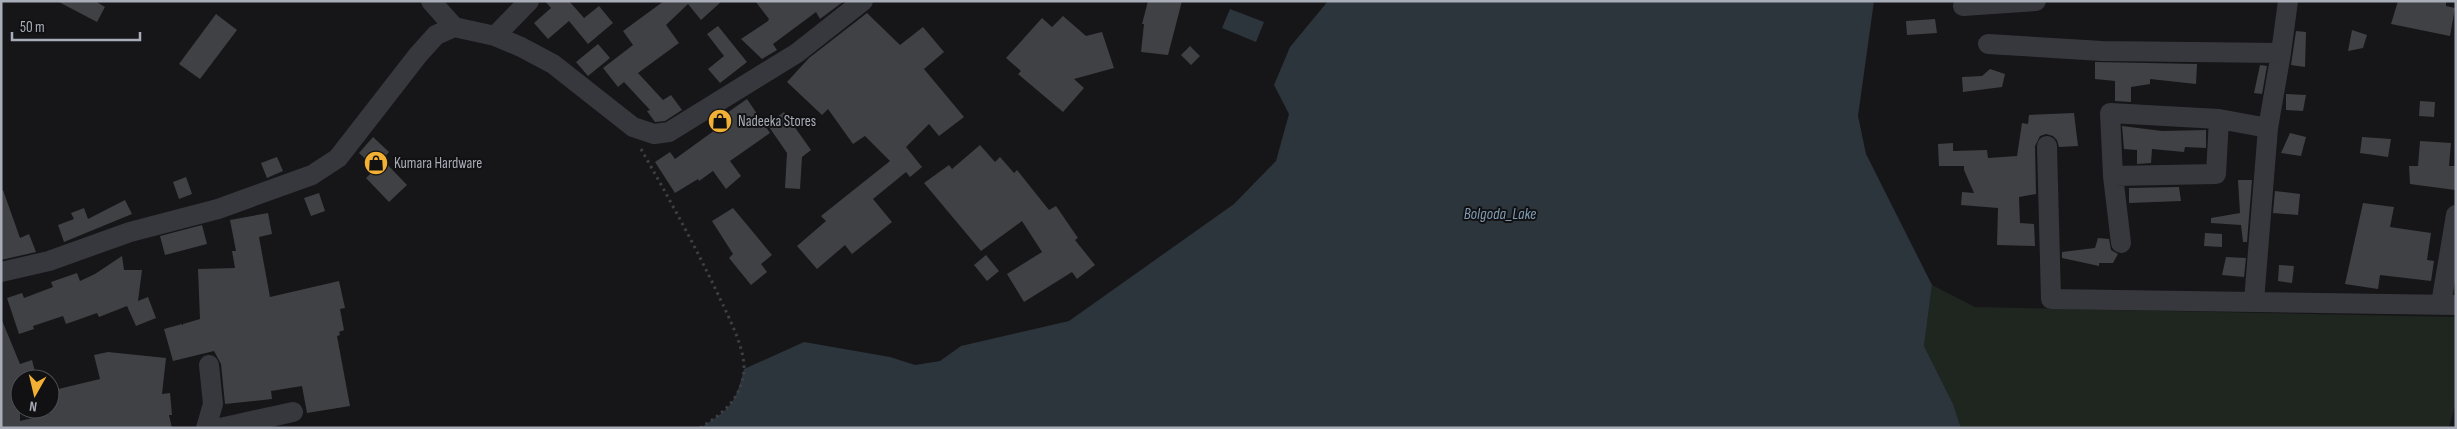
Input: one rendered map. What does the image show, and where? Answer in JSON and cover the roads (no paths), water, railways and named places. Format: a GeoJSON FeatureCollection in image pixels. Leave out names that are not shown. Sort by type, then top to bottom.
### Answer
{"type":"FeatureCollection","features":[{"type":"Feature","properties":{"kind":"street"},"geometry":{"type":"LineString","coordinates":[[431,1],[454,26],[495,36],[553,64],[633,127],[654,134],[669,132],[797,53],[863,1]]}},
{"type":"Feature","properties":{"kind":"street"},"geometry":{"type":"LineString","coordinates":[[495,36],[529,1]]}},
{"type":"Feature","properties":{"kind":"street"},"geometry":{"type":"LineString","coordinates":[[1963,6],[2036,1]]}},
{"type":"Feature","properties":{"kind":"street"},"geometry":{"type":"LineString","coordinates":[[2254,302],[2268,128],[2288,1]]}},
{"type":"Feature","properties":{"kind":"street"},"geometry":{"type":"LineString","coordinates":[[1,272],[48,261],[130,232],[218,209],[312,175],[338,158],[418,55],[436,35],[454,26]]}},
{"type":"Feature","properties":{"kind":"street"},"geometry":{"type":"LineString","coordinates":[[1988,44],[2102,51],[2281,54]]}},
{"type":"Feature","properties":{"kind":"street"},"geometry":{"type":"LineString","coordinates":[[2121,243],[2113,176],[2110,113],[2219,119],[2268,128]]}},
{"type":"Feature","properties":{"kind":"street"},"geometry":{"type":"LineString","coordinates":[[2113,176],[2216,174],[2219,119]]}},
{"type":"Feature","properties":{"kind":"street"},"geometry":{"type":"LineString","coordinates":[[2047,146],[2051,299],[2448,305],[2456,214]]}},
{"type":"Feature","properties":{"kind":"street"},"geometry":{"type":"LineString","coordinates":[[206,428],[213,404],[209,365]]}},
{"type":"Feature","properties":{"kind":"street"},"geometry":{"type":"LineString","coordinates":[[220,428],[293,412]]}},
{"type":"Feature","properties":{"kind":"water","name":"Bolgoda_Lake"},"geometry":{"type":"Polygon","coordinates":[[[1328,1],[1874,1],[1858,116],[1866,154],[1932,285],[1924,346],[1953,404],[1961,428],[700,428],[719,415],[730,404],[738,391],[744,369],[804,342],[890,357],[915,365],[940,361],[961,346],[1069,321],[1234,204],[1276,161],[1289,114],[1274,85],[1290,47],[1328,1]]]}},
{"type":"Feature","properties":{"kind":"water"},"geometry":{"type":"Polygon","coordinates":[[[1230,9],[1264,22],[1256,42],[1222,28],[1230,9]]]}},
{"type":"Feature","properties":{"kind":"place","name":"Nadeeka Stores"},"geometry":{"type":"Point","coordinates":[720,121]}},
{"type":"Feature","properties":{"kind":"place","name":"Kumara Hardware"},"geometry":{"type":"Point","coordinates":[376,163]}}]}
